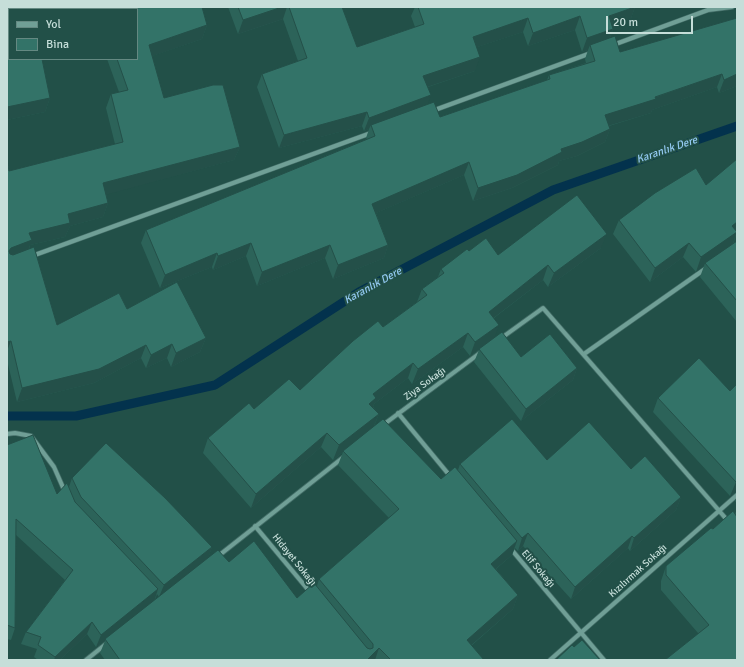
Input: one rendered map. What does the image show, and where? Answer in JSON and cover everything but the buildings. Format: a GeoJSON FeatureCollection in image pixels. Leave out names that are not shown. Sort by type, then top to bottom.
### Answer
{"type":"FeatureCollection","features":[{"type":"Feature","properties":{"kind":"street"},"geometry":{"type":"LineString","coordinates":[[610,46],[708,10],[732,7]]}},
{"type":"Feature","properties":{"kind":"street"},"geometry":{"type":"LineString","coordinates":[[430,112],[595,52]]}},
{"type":"Feature","properties":{"kind":"street"},"geometry":{"type":"LineString","coordinates":[[29,257],[378,131]]}},
{"type":"Feature","properties":{"kind":"street"},"geometry":{"type":"LineString","coordinates":[[584,354],[712,265]]}},
{"type":"Feature","properties":{"kind":"street"},"geometry":{"type":"LineString","coordinates":[[499,340],[543,308],[733,526]]}},
{"type":"Feature","properties":{"kind":"street","name":"Ziya Sokağı"},"geometry":{"type":"LineString","coordinates":[[379,428],[486,349]]}},
{"type":"Feature","properties":{"kind":"street"},"geometry":{"type":"LineString","coordinates":[[398,413],[454,480]]}},
{"type":"Feature","properties":{"kind":"street"},"geometry":{"type":"LineString","coordinates":[[7,434],[15,433],[32,436],[54,467],[68,499]]}},
{"type":"Feature","properties":{"kind":"street"},"geometry":{"type":"LineString","coordinates":[[213,560],[348,453]]}},
{"type":"Feature","properties":{"kind":"street","name":"Kızılırmak Sokağı"},"geometry":{"type":"LineString","coordinates":[[550,660],[737,495]]}},
{"type":"Feature","properties":{"kind":"street","name":"Hidayet Sokağı"},"geometry":{"type":"LineString","coordinates":[[255,526],[315,599]]}},
{"type":"Feature","properties":{"kind":"street","name":"Elif Sokağı"},"geometry":{"type":"LineString","coordinates":[[510,548],[604,660]]}},
{"type":"Feature","properties":{"kind":"street"},"geometry":{"type":"LineString","coordinates":[[86,660],[110,641]]}},
{"type":"Feature","properties":{"kind":"waterway","name":"Karanlık Dere"},"geometry":{"type":"LineString","coordinates":[[7,416],[76,416],[215,385],[359,292],[553,190],[737,126]]}}]}
